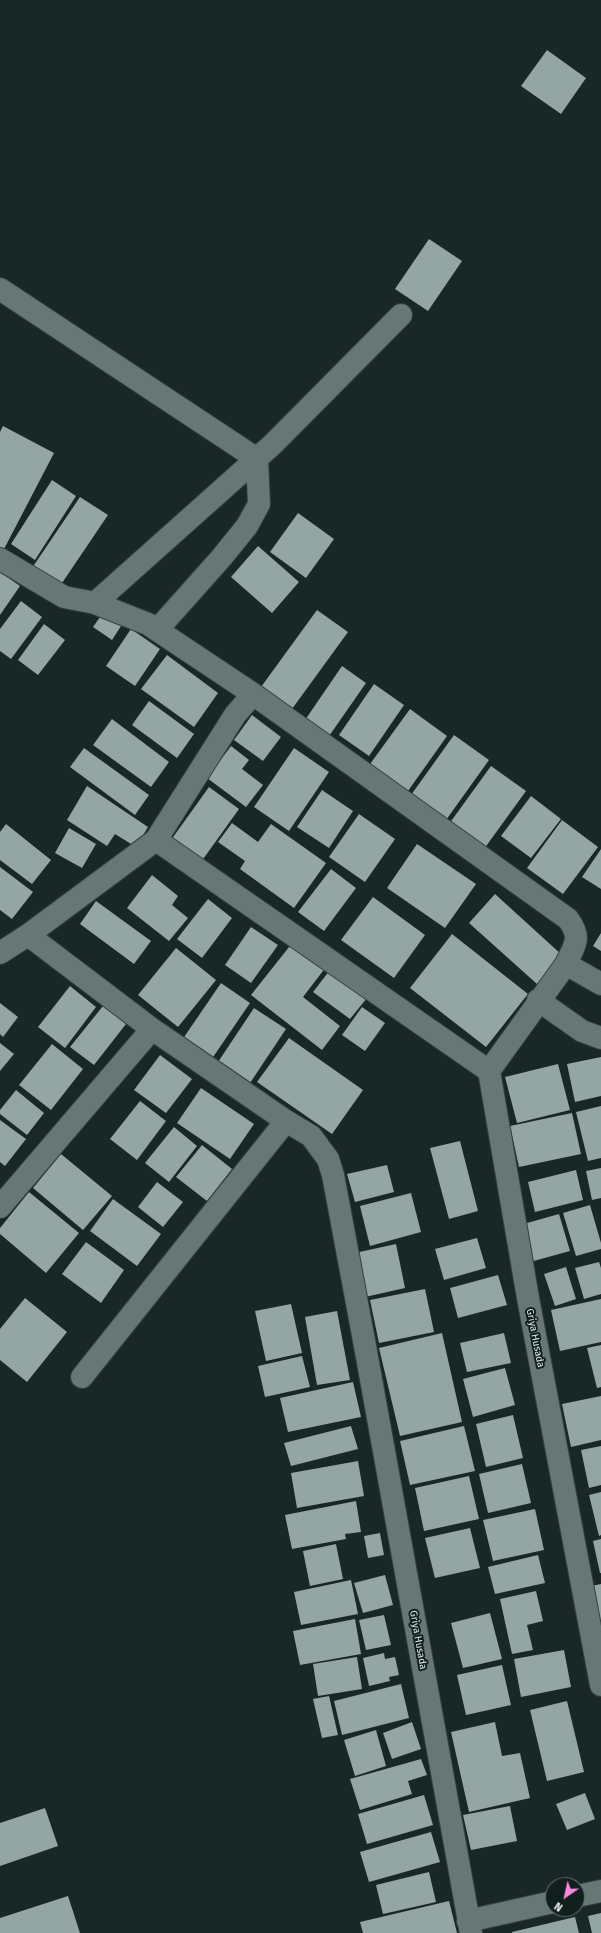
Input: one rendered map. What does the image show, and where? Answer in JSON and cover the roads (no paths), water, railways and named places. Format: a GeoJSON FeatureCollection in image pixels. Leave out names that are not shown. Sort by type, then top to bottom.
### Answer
{"type":"FeatureCollection","features":[{"type":"Feature","properties":{"kind":"street"},"geometry":{"type":"LineString","coordinates":[[0,290],[258,465]]}},
{"type":"Feature","properties":{"kind":"street"},"geometry":{"type":"LineString","coordinates":[[95,603],[258,465],[272,445],[400,315]]}},
{"type":"Feature","properties":{"kind":"street"},"geometry":{"type":"LineString","coordinates":[[157,630],[222,557],[247,526],[259,504],[258,465]]}},
{"type":"Feature","properties":{"kind":"street"},"geometry":{"type":"LineString","coordinates":[[0,559],[64,596],[95,603],[130,616],[157,630],[253,694],[568,919],[575,929],[577,939],[566,964],[538,1000],[489,1071],[156,840]]}},
{"type":"Feature","properties":{"kind":"street"},"geometry":{"type":"LineString","coordinates":[[0,953],[28,935],[156,840],[235,715],[253,694]]}},
{"type":"Feature","properties":{"kind":"street","name":"Griya Husada"},"geometry":{"type":"LineString","coordinates":[[28,935],[152,1029],[286,1121],[311,1136],[328,1159],[333,1175],[365,1346],[469,1927]]}},
{"type":"Feature","properties":{"kind":"street"},"geometry":{"type":"LineString","coordinates":[[566,964],[601,984]]}},
{"type":"Feature","properties":{"kind":"street"},"geometry":{"type":"LineString","coordinates":[[538,1000],[582,1031],[601,1038]]}},
{"type":"Feature","properties":{"kind":"street"},"geometry":{"type":"LineString","coordinates":[[0,1207],[152,1029]]}},
{"type":"Feature","properties":{"kind":"street","name":"Griya Husada"},"geometry":{"type":"LineString","coordinates":[[489,1071],[528,1298],[601,1686]]}},
{"type":"Feature","properties":{"kind":"street"},"geometry":{"type":"LineString","coordinates":[[82,1377],[286,1121]]}},
{"type":"Feature","properties":{"kind":"street"},"geometry":{"type":"LineString","coordinates":[[585,1894],[601,1891]]}},
{"type":"Feature","properties":{"kind":"street"},"geometry":{"type":"LineString","coordinates":[[469,1927],[545,1904]]}}]}
